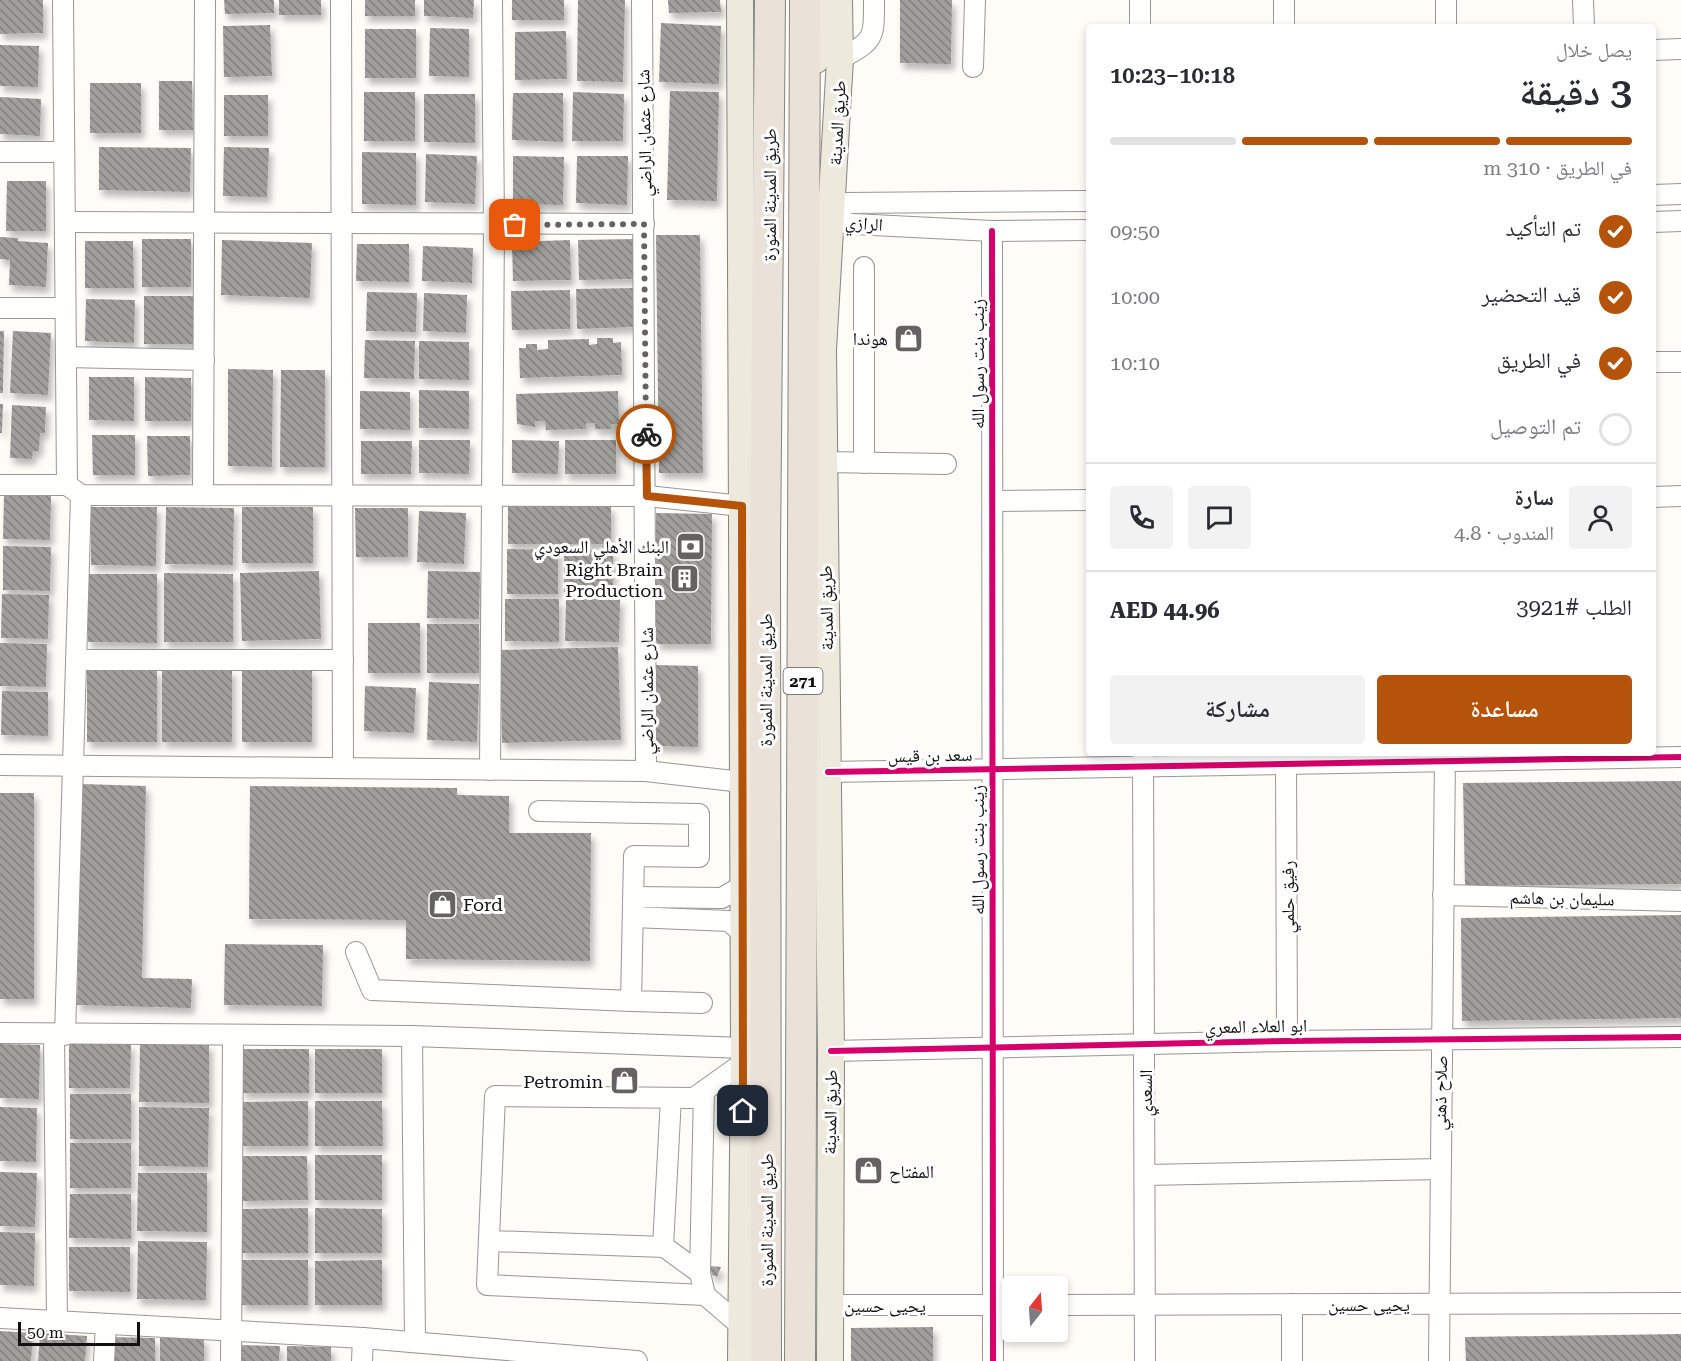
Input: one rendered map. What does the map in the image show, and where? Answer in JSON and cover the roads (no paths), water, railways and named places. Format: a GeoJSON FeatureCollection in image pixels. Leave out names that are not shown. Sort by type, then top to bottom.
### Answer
{"type":"FeatureCollection","features":[{"type":"Feature","properties":{"kind":"highway"},"geometry":{"type":"LineString","coordinates":[[758,0],[769,162]]}},
{"type":"Feature","properties":{"kind":"highway","name":"طريق المدينة المنورة"},"geometry":{"type":"LineString","coordinates":[[766,1361],[765,553],[770,0]]}},
{"type":"Feature","properties":{"kind":"highway","name":"طريق المدينة المنورة"},"geometry":{"type":"LineString","coordinates":[[800,1361],[805,0]]}},
{"type":"Feature","properties":{"kind":"main road"},"geometry":{"type":"LineString","coordinates":[[740,0],[743,1055],[741,1361]]}},
{"type":"Feature","properties":{"kind":"main road"},"geometry":{"type":"LineString","coordinates":[[805,173],[823,0]]}},
{"type":"Feature","properties":{"kind":"main road","name":"طريق المدينة"},"geometry":{"type":"LineString","coordinates":[[830,1361],[831,1051],[823,350],[840,58],[839,0]]}},
{"type":"Feature","properties":{"kind":"main road"},"geometry":{"type":"LineString","coordinates":[[742,929],[765,553]]}},
{"type":"Feature","properties":{"kind":"main road"},"geometry":{"type":"LineString","coordinates":[[803,846],[830,1088]]}},
{"type":"Feature","properties":{"kind":"street"},"geometry":{"type":"LineString","coordinates":[[57,1321],[59,1034],[73,766],[76,660],[74,490],[65,308],[63,0]]}},
{"type":"Feature","properties":{"kind":"street"},"geometry":{"type":"LineString","coordinates":[[203,495],[205,0]]}},
{"type":"Feature","properties":{"kind":"street"},"geometry":{"type":"LineString","coordinates":[[341,0],[343,768]]}},
{"type":"Feature","properties":{"kind":"street"},"geometry":{"type":"LineString","coordinates":[[490,770],[494,226],[492,0]]}},
{"type":"Feature","properties":{"kind":"street","name":"شارع عثمان الراضي"},"geometry":{"type":"LineString","coordinates":[[642,0],[647,496],[646,771]]}},
{"type":"Feature","properties":{"kind":"street"},"geometry":{"type":"LineString","coordinates":[[840,58],[866,45],[871,38],[874,0]]}},
{"type":"Feature","properties":{"kind":"street"},"geometry":{"type":"LineString","coordinates":[[973,67],[975,0]]}},
{"type":"Feature","properties":{"kind":"street"},"geometry":{"type":"LineString","coordinates":[[1140,0],[1140,24]]}},
{"type":"Feature","properties":{"kind":"street"},"geometry":{"type":"LineString","coordinates":[[1284,0],[1284,24]]}},
{"type":"Feature","properties":{"kind":"street"},"geometry":{"type":"LineString","coordinates":[[1446,0],[1446,24]]}},
{"type":"Feature","properties":{"kind":"street"},"geometry":{"type":"LineString","coordinates":[[1583,0],[1584,24]]}},
{"type":"Feature","properties":{"kind":"street"},"geometry":{"type":"LineString","coordinates":[[1656,50],[1681,49]]}},
{"type":"Feature","properties":{"kind":"street"},"geometry":{"type":"LineString","coordinates":[[0,152],[64,152]]}},
{"type":"Feature","properties":{"kind":"street"},"geometry":{"type":"LineString","coordinates":[[1656,195],[1681,194]]}},
{"type":"Feature","properties":{"kind":"street"},"geometry":{"type":"LineString","coordinates":[[1069,201],[1080,230]]}},
{"type":"Feature","properties":{"kind":"street","name":"الرازي"},"geometry":{"type":"LineString","coordinates":[[1080,230],[992,231],[853,224],[832,220],[846,203],[1086,201]]}},
{"type":"Feature","properties":{"kind":"street"},"geometry":{"type":"LineString","coordinates":[[1656,222],[1681,221]]}},
{"type":"Feature","properties":{"kind":"street"},"geometry":{"type":"LineString","coordinates":[[65,222],[494,226],[644,224]]}},
{"type":"Feature","properties":{"kind":"street","name":"زينب بنت رسول الله"},"geometry":{"type":"LineString","coordinates":[[992,231],[993,1361]]}},
{"type":"Feature","properties":{"kind":"street"},"geometry":{"type":"LineString","coordinates":[[864,267],[864,463]]}},
{"type":"Feature","properties":{"kind":"street"},"geometry":{"type":"LineString","coordinates":[[0,308],[65,308]]}},
{"type":"Feature","properties":{"kind":"street"},"geometry":{"type":"LineString","coordinates":[[66,357],[204,360]]}},
{"type":"Feature","properties":{"kind":"street"},"geometry":{"type":"LineString","coordinates":[[1656,362],[1681,362]]}},
{"type":"Feature","properties":{"kind":"street"},"geometry":{"type":"LineString","coordinates":[[824,462],[946,464]]}},
{"type":"Feature","properties":{"kind":"street"},"geometry":{"type":"LineString","coordinates":[[0,484],[74,490],[203,495],[647,496],[742,506]]}},
{"type":"Feature","properties":{"kind":"street"},"geometry":{"type":"LineString","coordinates":[[1656,496],[1681,496]]}},
{"type":"Feature","properties":{"kind":"street"},"geometry":{"type":"LineString","coordinates":[[993,501],[1086,500]]}},
{"type":"Feature","properties":{"kind":"street"},"geometry":{"type":"LineString","coordinates":[[76,660],[343,660]]}},
{"type":"Feature","properties":{"kind":"street","name":"صلاح ذهني"},"geometry":{"type":"LineString","coordinates":[[1439,1361],[1445,757]]}},
{"type":"Feature","properties":{"kind":"street","name":"سعد بن قيس"},"geometry":{"type":"LineString","coordinates":[[828,771],[992,769],[1144,760],[1681,757]]}},
{"type":"Feature","properties":{"kind":"street","name":"رفيق حلمي"},"geometry":{"type":"LineString","coordinates":[[1286,758],[1287,1041]]}},
{"type":"Feature","properties":{"kind":"street","name":"السعدي"},"geometry":{"type":"LineString","coordinates":[[1144,760],[1145,1361]]}},
{"type":"Feature","properties":{"kind":"street"},"geometry":{"type":"LineString","coordinates":[[0,765],[646,771],[742,782]]}},
{"type":"Feature","properties":{"kind":"street"},"geometry":{"type":"LineString","coordinates":[[539,812],[699,814],[699,857],[634,856],[631,1000]]}},
{"type":"Feature","properties":{"kind":"street"},"geometry":{"type":"LineString","coordinates":[[634,897],[723,898],[742,886]]}},
{"type":"Feature","properties":{"kind":"street","name":"سليمان بن هاشم"},"geometry":{"type":"LineString","coordinates":[[1443,896],[1681,901]]}},
{"type":"Feature","properties":{"kind":"street"},"geometry":{"type":"LineString","coordinates":[[633,917],[729,921],[742,929]]}},
{"type":"Feature","properties":{"kind":"street"},"geometry":{"type":"LineString","coordinates":[[356,952],[372,990],[702,1003]]}},
{"type":"Feature","properties":{"kind":"street"},"geometry":{"type":"LineString","coordinates":[[0,1033],[412,1036],[743,1055]]}},
{"type":"Feature","properties":{"kind":"street"},"geometry":{"type":"LineString","coordinates":[[231,1361],[233,1035]]}},
{"type":"Feature","properties":{"kind":"street"},"geometry":{"type":"LineString","coordinates":[[412,1036],[415,1342]]}},
{"type":"Feature","properties":{"kind":"street","name":"ابو العلاء المعري"},"geometry":{"type":"LineString","coordinates":[[831,1051],[1144,1043],[1681,1037]]}},
{"type":"Feature","properties":{"kind":"street"},"geometry":{"type":"LineString","coordinates":[[705,1294],[488,1285],[495,1096],[693,1098],[704,1091],[743,1055]]}},
{"type":"Feature","properties":{"kind":"street"},"geometry":{"type":"LineString","coordinates":[[704,1091],[700,1273],[705,1294],[741,1326]]}},
{"type":"Feature","properties":{"kind":"street"},"geometry":{"type":"LineString","coordinates":[[665,1247],[671,1098]]}},
{"type":"Feature","properties":{"kind":"street"},"geometry":{"type":"LineString","coordinates":[[1145,1175],[1440,1169]]}},
{"type":"Feature","properties":{"kind":"street"},"geometry":{"type":"LineString","coordinates":[[490,1241],[665,1247],[700,1273]]}},
{"type":"Feature","properties":{"kind":"street","name":"يحيى حسين"},"geometry":{"type":"LineString","coordinates":[[1068,1305],[1681,1303]]}},
{"type":"Feature","properties":{"kind":"street"},"geometry":{"type":"LineString","coordinates":[[1292,1304],[1292,1361]]}},
{"type":"Feature","properties":{"kind":"street","name":"يحيى حسين"},"geometry":{"type":"LineString","coordinates":[[829,1305],[1002,1305]]}},
{"type":"Feature","properties":{"kind":"street"},"geometry":{"type":"LineString","coordinates":[[0,1318],[363,1338],[415,1342],[508,1356],[637,1361]]}},
{"type":"Feature","properties":{"kind":"street"},"geometry":{"type":"LineString","coordinates":[[104,1361],[106,1324]]}},
{"type":"Feature","properties":{"kind":"street"},"geometry":{"type":"LineString","coordinates":[[362,1361],[363,1338]]}},
{"type":"Feature","properties":{"kind":"place","name":"هوندا"},"geometry":{"type":"Point","coordinates":[909,338]}},
{"type":"Feature","properties":{"kind":"place","name":"البنك الأهلي السعودي"},"geometry":{"type":"Point","coordinates":[690,546]}},
{"type":"Feature","properties":{"kind":"place","name":"Right Brain Production"},"geometry":{"type":"Point","coordinates":[684,579]}},
{"type":"Feature","properties":{"kind":"place","name":"Ford"},"geometry":{"type":"Point","coordinates":[442,904]}},
{"type":"Feature","properties":{"kind":"place","name":"Petromin"},"geometry":{"type":"Point","coordinates":[624,1081]}},
{"type":"Feature","properties":{"kind":"place","name":"المفتاح"},"geometry":{"type":"Point","coordinates":[868,1171]}}]}
